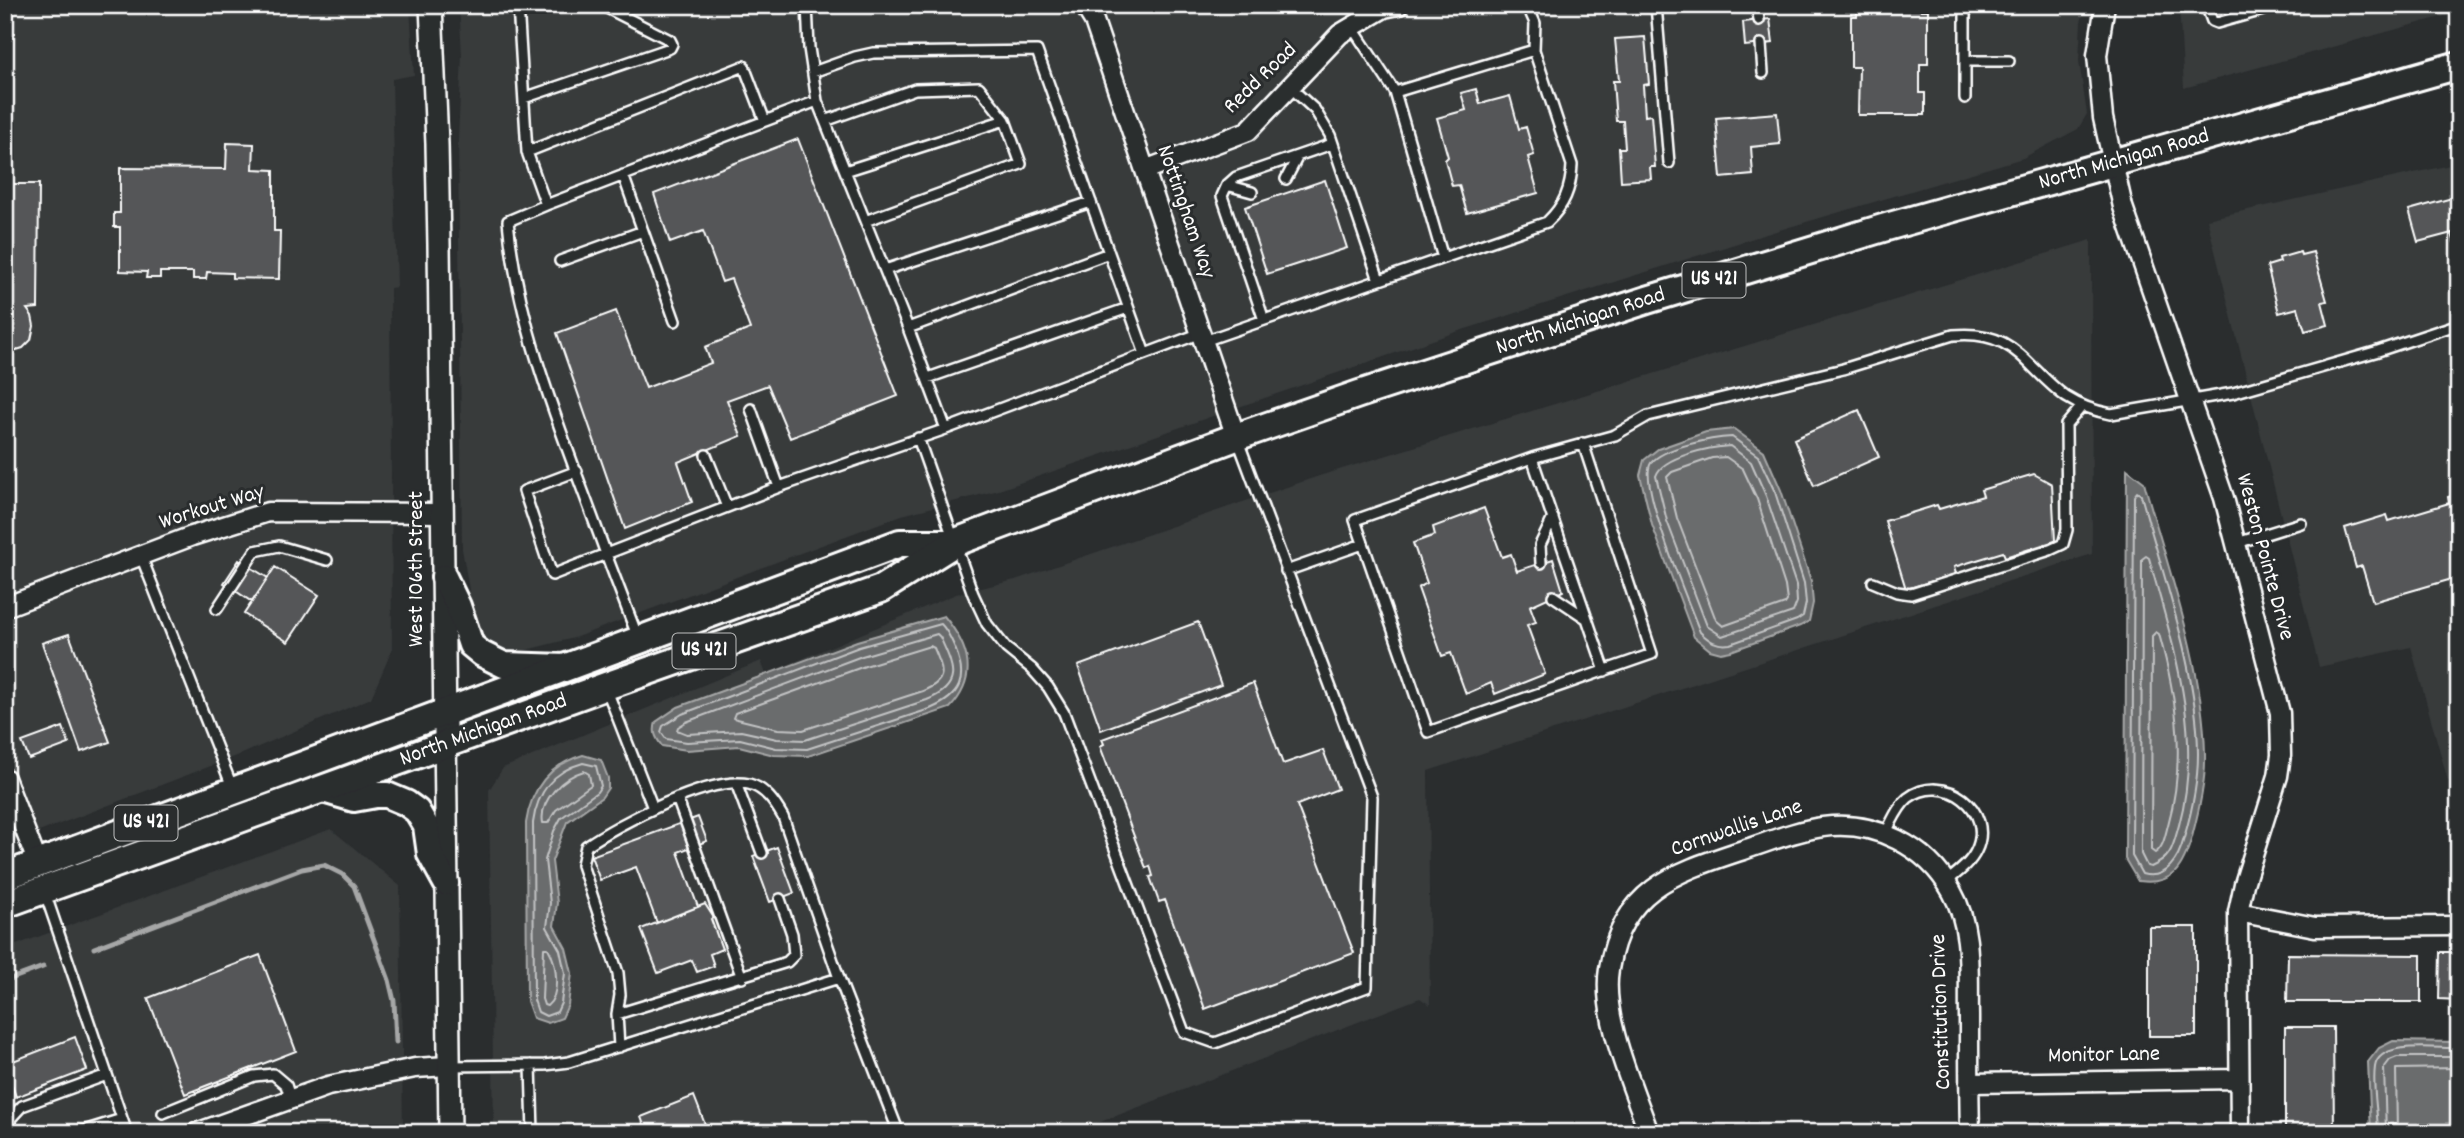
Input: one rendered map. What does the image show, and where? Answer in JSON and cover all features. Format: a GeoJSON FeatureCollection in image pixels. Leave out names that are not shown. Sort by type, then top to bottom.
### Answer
{"type":"FeatureCollection","features":[{"type":"Feature","properties":{"kind":"main road","name":"North Michigan Road"},"geometry":{"type":"LineString","coordinates":[[5,904],[881,589],[956,542],[1359,394],[1647,300],[1870,232],[2459,65]]}},
{"type":"Feature","properties":{"kind":"main road","name":"North Michigan Road"},"geometry":{"type":"LineString","coordinates":[[5,876],[900,543],[956,542]]}},
{"type":"Feature","properties":{"kind":"main road"},"geometry":{"type":"LineString","coordinates":[[444,577],[458,606],[471,645],[482,654],[504,665],[569,667]]}},
{"type":"Feature","properties":{"kind":"main road"},"geometry":{"type":"LineString","coordinates":[[320,789],[354,799],[376,794],[387,795],[417,811],[426,826],[430,854],[446,883]]}},
{"type":"Feature","properties":{"kind":"street","name":"West 106th Street"},"geometry":{"type":"LineString","coordinates":[[430,5],[438,144],[450,1133]]}},
{"type":"Feature","properties":{"kind":"street","name":"Nottingham Way"},"geometry":{"type":"LineString","coordinates":[[1084,5],[1094,22],[1236,437]]}},
{"type":"Feature","properties":{"kind":"street","name":"Redd Road"},"geometry":{"type":"LineString","coordinates":[[1145,170],[1248,131],[1340,34],[1384,8],[1399,5]]}},
{"type":"Feature","properties":{"kind":"street","name":"Weston Pointe Drive"},"geometry":{"type":"LineString","coordinates":[[2105,5],[2097,55],[2104,118],[2123,207],[2237,543],[2280,713],[2282,734],[2278,776],[2244,884],[2238,912],[2240,1133]]}},
{"type":"Feature","properties":{"kind":"street","name":"Workout Way"},"geometry":{"type":"LineString","coordinates":[[5,607],[192,536],[268,512],[443,513]]}},
{"type":"Feature","properties":{"kind":"street"},"geometry":{"type":"LineString","coordinates":[[5,778],[38,864]]}},
{"type":"Feature","properties":{"kind":"street","name":"Cornwallis Lane"},"geometry":{"type":"LineString","coordinates":[[1649,1133],[1609,1012],[1607,988],[1615,942],[1633,910],[1647,894],[1666,879],[1686,869],[1797,832],[1843,826],[1885,834],[1926,858],[1949,887]]}},
{"type":"Feature","properties":{"kind":"street","name":"Constitution Drive"},"geometry":{"type":"LineString","coordinates":[[1949,887],[1965,926],[1968,944],[1970,1133]]}},
{"type":"Feature","properties":{"kind":"street"},"geometry":{"type":"LineString","coordinates":[[2238,912],[2324,928],[2459,926]]}},
{"type":"Feature","properties":{"kind":"street"},"geometry":{"type":"LineString","coordinates":[[196,1133],[328,1086],[415,1068],[448,1066]]}},
{"type":"Feature","properties":{"kind":"street","name":"Monitor Lane"},"geometry":{"type":"LineString","coordinates":[[1969,1083],[2239,1079]]}},
{"type":"Feature","properties":{"kind":"lane"},"geometry":{"type":"LineString","coordinates":[[518,5],[527,152],[546,205]]}},
{"type":"Feature","properties":{"kind":"lane"},"geometry":{"type":"LineString","coordinates":[[524,98],[670,48],[670,40],[601,5]]}},
{"type":"Feature","properties":{"kind":"lane"},"geometry":{"type":"LineString","coordinates":[[807,5],[808,48],[817,101],[947,429]]}},
{"type":"Feature","properties":{"kind":"lane"},"geometry":{"type":"LineString","coordinates":[[577,471],[524,491],[551,575],[779,487],[947,429],[1145,354],[1264,320],[1547,222],[1558,212],[1566,198],[1572,165],[1534,50],[1535,23],[1527,5]]}},
{"type":"Feature","properties":{"kind":"lane"},"geometry":{"type":"LineString","coordinates":[[1657,5],[1669,163]]}},
{"type":"Feature","properties":{"kind":"lane"},"geometry":{"type":"LineString","coordinates":[[1757,5],[1759,20]]}},
{"type":"Feature","properties":{"kind":"lane"},"geometry":{"type":"LineString","coordinates":[[1965,5],[1965,98]]}},
{"type":"Feature","properties":{"kind":"lane"},"geometry":{"type":"LineString","coordinates":[[2206,5],[2212,20],[2217,23],[2281,5]]}},
{"type":"Feature","properties":{"kind":"lane"},"geometry":{"type":"LineString","coordinates":[[1352,27],[1395,92],[1443,258]]}},
{"type":"Feature","properties":{"kind":"lane"},"geometry":{"type":"LineString","coordinates":[[1761,44],[1763,73]]}},
{"type":"Feature","properties":{"kind":"lane"},"geometry":{"type":"LineString","coordinates":[[1395,92],[1534,50]]}},
{"type":"Feature","properties":{"kind":"lane"},"geometry":{"type":"LineString","coordinates":[[813,72],[873,53],[1037,51],[1145,354]]}},
{"type":"Feature","properties":{"kind":"lane"},"geometry":{"type":"LineString","coordinates":[[1965,61],[2009,61]]}},
{"type":"Feature","properties":{"kind":"lane"},"geometry":{"type":"LineString","coordinates":[[527,152],[744,66],[765,121]]}},
{"type":"Feature","properties":{"kind":"lane"},"geometry":{"type":"LineString","coordinates":[[825,121],[915,89],[979,87],[1005,120],[1021,164],[865,221]]}},
{"type":"Feature","properties":{"kind":"lane"},"geometry":{"type":"LineString","coordinates":[[1290,87],[1315,110],[1332,144],[1379,280]]}},
{"type":"Feature","properties":{"kind":"lane"},"geometry":{"type":"LineString","coordinates":[[639,641],[539,363],[511,259],[508,221],[817,101]]}},
{"type":"Feature","properties":{"kind":"lane"},"geometry":{"type":"LineString","coordinates":[[845,171],[1005,120]]}},
{"type":"Feature","properties":{"kind":"lane"},"geometry":{"type":"LineString","coordinates":[[1264,320],[1222,196],[1227,185],[1236,177],[1332,144]]}},
{"type":"Feature","properties":{"kind":"lane"},"geometry":{"type":"LineString","coordinates":[[1286,179],[1298,156]]}},
{"type":"Feature","properties":{"kind":"lane"},"geometry":{"type":"LineString","coordinates":[[623,175],[675,321]]}},
{"type":"Feature","properties":{"kind":"lane"},"geometry":{"type":"LineString","coordinates":[[1227,185],[1252,192]]}},
{"type":"Feature","properties":{"kind":"lane"},"geometry":{"type":"LineString","coordinates":[[885,270],[1091,202]]}},
{"type":"Feature","properties":{"kind":"lane"},"geometry":{"type":"LineString","coordinates":[[560,261],[643,231]]}},
{"type":"Feature","properties":{"kind":"lane"},"geometry":{"type":"LineString","coordinates":[[908,328],[1109,253]]}},
{"type":"Feature","properties":{"kind":"lane"},"geometry":{"type":"LineString","coordinates":[[928,378],[1128,308]]}},
{"type":"Feature","properties":{"kind":"lane"},"geometry":{"type":"LineString","coordinates":[[1583,443],[1652,654],[1428,732],[1355,520],[1532,458],[1583,443],[1615,435],[1648,416],[1843,369],[1939,338],[1968,333],[1996,338],[2012,346],[2057,389],[2082,406],[2095,411],[2122,413],[2233,393],[2375,352],[2459,324]]}},
{"type":"Feature","properties":{"kind":"lane"},"geometry":{"type":"LineString","coordinates":[[1874,582],[1897,592],[1911,594],[2050,551],[2063,544],[2067,530],[2066,425],[2082,406]]}},
{"type":"Feature","properties":{"kind":"lane"},"geometry":{"type":"LineString","coordinates":[[751,410],[779,487]]}},
{"type":"Feature","properties":{"kind":"lane"},"geometry":{"type":"LineString","coordinates":[[918,439],[973,594],[987,624],[1006,648],[1032,669],[1048,687],[1064,713],[1184,1032],[1216,1043],[1367,987],[1372,797],[1236,437]]}},
{"type":"Feature","properties":{"kind":"lane"},"geometry":{"type":"LineString","coordinates":[[706,455],[727,508]]}},
{"type":"Feature","properties":{"kind":"lane"},"geometry":{"type":"LineString","coordinates":[[1532,458],[1605,671]]}},
{"type":"Feature","properties":{"kind":"lane"},"geometry":{"type":"LineString","coordinates":[[1541,563],[1540,545],[1553,518]]}},
{"type":"Feature","properties":{"kind":"lane"},"geometry":{"type":"LineString","coordinates":[[2237,543],[2301,523]]}},
{"type":"Feature","properties":{"kind":"lane"},"geometry":{"type":"LineString","coordinates":[[1286,571],[1363,544]]}},
{"type":"Feature","properties":{"kind":"lane"},"geometry":{"type":"LineString","coordinates":[[216,609],[255,551],[279,546],[327,560]]}},
{"type":"Feature","properties":{"kind":"lane"},"geometry":{"type":"LineString","coordinates":[[141,556],[233,791]]}},
{"type":"Feature","properties":{"kind":"lane"},"geometry":{"type":"LineString","coordinates":[[1553,596],[1587,619]]}},
{"type":"Feature","properties":{"kind":"lane"},"geometry":{"type":"LineString","coordinates":[[606,686],[653,808]]}},
{"type":"Feature","properties":{"kind":"lane"},"geometry":{"type":"LineString","coordinates":[[736,783],[762,853]]}},
{"type":"Feature","properties":{"kind":"lane"},"geometry":{"type":"LineString","coordinates":[[619,1047],[618,972],[582,865],[586,846],[607,832],[677,798],[736,783],[751,784],[776,804],[783,817],[839,978],[899,1133]]}},
{"type":"Feature","properties":{"kind":"lane"},"geometry":{"type":"LineString","coordinates":[[1885,834],[1899,808],[1915,793],[1940,789],[1962,797],[1976,816],[1980,829],[1979,842],[1975,854],[1949,887]]}},
{"type":"Feature","properties":{"kind":"lane"},"geometry":{"type":"LineString","coordinates":[[677,798],[742,978]]}},
{"type":"Feature","properties":{"kind":"lane"},"geometry":{"type":"LineString","coordinates":[[44,890],[127,1133]]}},
{"type":"Feature","properties":{"kind":"lane"},"geometry":{"type":"LineString","coordinates":[[617,1014],[742,978],[787,962],[794,955],[792,934],[780,899]]}},
{"type":"Feature","properties":{"kind":"lane"},"geometry":{"type":"LineString","coordinates":[[448,1066],[569,1062],[839,978]]}},
{"type":"Feature","properties":{"kind":"lane"},"geometry":{"type":"LineString","coordinates":[[531,1065],[533,1133]]}},
{"type":"Feature","properties":{"kind":"lane"},"geometry":{"type":"LineString","coordinates":[[163,1113],[254,1076],[273,1074],[286,1084],[291,1100]]}},
{"type":"Feature","properties":{"kind":"lane"},"geometry":{"type":"LineString","coordinates":[[11,1133],[10,1119],[22,1106],[107,1075]]}},
{"type":"Feature","properties":{"kind":"lane"},"geometry":{"type":"LineString","coordinates":[[77,1133],[122,1119]]}},
{"type":"Feature","properties":{"kind":"shaded area"},"geometry":{"type":"Polygon","coordinates":[[[5,5],[410,5],[414,75],[392,79],[397,287],[390,288],[392,650],[371,698],[242,754],[5,845],[5,5]]]}},
{"type":"Feature","properties":{"kind":"shaded area"},"geometry":{"type":"Polygon","coordinates":[[[459,5],[2086,5],[2081,22],[2079,61],[2087,114],[2078,129],[2023,158],[1776,231],[1456,332],[999,490],[902,515],[574,638],[518,652],[503,651],[482,639],[476,631],[462,549],[458,138],[462,55],[459,5]]]}},
{"type":"Feature","properties":{"kind":"shaded area"},"geometry":{"type":"Polygon","coordinates":[[[2179,5],[2459,5],[2459,12],[2184,88],[2179,5]]]}},
{"type":"Feature","properties":{"kind":"shaded area"},"geometry":{"type":"Polygon","coordinates":[[[2459,163],[2459,777],[2448,781],[2411,647],[2319,667],[2207,219],[2459,163]]]}},
{"type":"Feature","properties":{"kind":"shaded area"},"geometry":{"type":"Polygon","coordinates":[[[2091,240],[2092,554],[1428,771],[1430,1005],[1420,998],[1072,1133],[494,1133],[489,790],[503,768],[761,661],[766,674],[956,594],[1015,580],[1319,476],[2091,240]]]}},
{"type":"Feature","properties":{"kind":"shaded area"},"geometry":{"type":"Polygon","coordinates":[[[331,829],[400,886],[403,1133],[5,1133],[5,949],[331,829]]]}},
{"type":"Feature","properties":{"kind":"water"},"geometry":{"type":"Polygon","coordinates":[[[1734,429],[1764,451],[1781,490],[1811,581],[1813,603],[1809,621],[1800,626],[1721,653],[1710,650],[1694,637],[1652,525],[1640,475],[1644,460],[1658,449],[1706,432],[1734,429]]]}},
{"type":"Feature","properties":{"kind":"water"},"geometry":{"type":"Polygon","coordinates":[[[2127,469],[2144,482],[2183,616],[2198,685],[2205,753],[2199,806],[2185,858],[2168,877],[2150,882],[2138,881],[2125,859],[2127,469]]]}},
{"type":"Feature","properties":{"kind":"water"},"geometry":{"type":"Polygon","coordinates":[[[944,616],[960,639],[967,662],[965,685],[950,708],[808,756],[774,755],[739,746],[687,750],[662,746],[656,737],[656,722],[678,707],[857,641],[944,616]]]}},
{"type":"Feature","properties":{"kind":"water"},"geometry":{"type":"Polygon","coordinates":[[[583,755],[601,760],[608,778],[608,788],[602,797],[567,822],[552,861],[557,903],[554,926],[566,948],[572,973],[568,1005],[562,1018],[548,1023],[533,1018],[527,1001],[526,823],[532,799],[544,780],[560,765],[583,755]]]}},
{"type":"Feature","properties":{"kind":"water"},"geometry":{"type":"Polygon","coordinates":[[[2393,1041],[2459,1042],[2459,1133],[2371,1133],[2368,1062],[2379,1048],[2393,1041]]]}},
{"type":"Feature","properties":{"kind":"building"},"geometry":{"type":"Polygon","coordinates":[[[1857,5],[1920,5],[1920,10],[1928,10],[1928,64],[1920,64],[1920,93],[1925,93],[1925,115],[1858,115],[1859,67],[1851,67],[1851,16],[1857,16],[1857,5]]]}},
{"type":"Feature","properties":{"kind":"building"},"geometry":{"type":"Polygon","coordinates":[[[1770,19],[1773,43],[1745,46],[1743,22],[1770,19]]]}},
{"type":"Feature","properties":{"kind":"building"},"geometry":{"type":"Polygon","coordinates":[[[1645,37],[1649,84],[1643,85],[1645,116],[1651,115],[1655,167],[1650,167],[1651,179],[1621,181],[1619,148],[1625,148],[1623,121],[1616,121],[1613,81],[1619,81],[1615,39],[1645,37]]]}},
{"type":"Feature","properties":{"kind":"building"},"geometry":{"type":"Polygon","coordinates":[[[1476,89],[1480,104],[1510,96],[1519,129],[1526,127],[1534,155],[1528,157],[1538,193],[1467,213],[1459,185],[1452,186],[1445,160],[1448,157],[1437,118],[1466,110],[1461,93],[1476,89]]]}},
{"type":"Feature","properties":{"kind":"building"},"geometry":{"type":"Polygon","coordinates":[[[1777,113],[1780,144],[1751,147],[1753,175],[1721,178],[1716,118],[1777,113]]]}},
{"type":"Feature","properties":{"kind":"building"},"geometry":{"type":"Polygon","coordinates":[[[798,139],[898,396],[790,438],[768,385],[727,400],[741,436],[678,462],[692,502],[625,529],[557,333],[616,311],[646,388],[711,363],[705,347],[750,329],[731,279],[722,282],[703,231],[670,243],[654,194],[798,139]]]}},
{"type":"Feature","properties":{"kind":"building"},"geometry":{"type":"Polygon","coordinates":[[[227,143],[254,144],[253,169],[274,170],[274,231],[280,231],[279,279],[232,278],[232,273],[207,272],[206,279],[193,279],[193,272],[160,272],[160,278],[146,278],[147,272],[120,271],[120,227],[114,227],[114,213],[120,213],[120,168],[226,169],[227,143]]]}},
{"type":"Feature","properties":{"kind":"building"},"geometry":{"type":"Polygon","coordinates":[[[1325,180],[1347,248],[1267,274],[1245,207],[1325,180]]]}},
{"type":"Feature","properties":{"kind":"building"},"geometry":{"type":"Polygon","coordinates":[[[5,184],[39,184],[38,308],[27,309],[34,326],[31,340],[23,348],[10,352],[5,350],[5,184]]]}},
{"type":"Feature","properties":{"kind":"building"},"geometry":{"type":"Polygon","coordinates":[[[2459,196],[2459,259],[2452,233],[2418,242],[2409,210],[2459,196]]]}},
{"type":"Feature","properties":{"kind":"building"},"geometry":{"type":"Polygon","coordinates":[[[2300,252],[2301,255],[2313,252],[2327,301],[2322,302],[2328,325],[2305,331],[2298,308],[2279,313],[2267,266],[2280,262],[2279,258],[2300,252]]]}},
{"type":"Feature","properties":{"kind":"building"},"geometry":{"type":"Polygon","coordinates":[[[1859,410],[1879,457],[1814,486],[1794,439],[1859,410]]]}},
{"type":"Feature","properties":{"kind":"building"},"geometry":{"type":"Polygon","coordinates":[[[2034,474],[2052,484],[2055,541],[2005,557],[2003,552],[1954,567],[1956,574],[1906,589],[1885,521],[1937,505],[1939,509],[1983,496],[1981,490],[2034,474]]]}},
{"type":"Feature","properties":{"kind":"building"},"geometry":{"type":"Polygon","coordinates":[[[2459,494],[2459,577],[2373,602],[2362,566],[2356,568],[2345,528],[2387,515],[2389,521],[2449,503],[2448,497],[2459,494]]]}},
{"type":"Feature","properties":{"kind":"building"},"geometry":{"type":"Polygon","coordinates":[[[1484,508],[1502,557],[1511,554],[1517,571],[1553,559],[1563,591],[1530,606],[1536,622],[1527,625],[1545,674],[1495,694],[1491,683],[1466,694],[1451,653],[1442,656],[1418,588],[1427,583],[1413,543],[1435,535],[1433,527],[1484,508]]]}},
{"type":"Feature","properties":{"kind":"building"},"geometry":{"type":"Polygon","coordinates":[[[239,560],[268,578],[252,602],[224,583],[239,560]]]}},
{"type":"Feature","properties":{"kind":"building"},"geometry":{"type":"Polygon","coordinates":[[[275,567],[319,595],[288,642],[244,614],[275,567]]]}},
{"type":"Feature","properties":{"kind":"building"},"geometry":{"type":"Polygon","coordinates":[[[1198,622],[1221,685],[1101,730],[1078,666],[1198,622]]]}},
{"type":"Feature","properties":{"kind":"building"},"geometry":{"type":"Polygon","coordinates":[[[69,634],[110,742],[81,752],[42,643],[69,634]]]}},
{"type":"Feature","properties":{"kind":"building"},"geometry":{"type":"Polygon","coordinates":[[[1253,683],[1283,764],[1323,750],[1338,789],[1297,805],[1354,953],[1205,1009],[1165,900],[1159,902],[1150,877],[1153,876],[1150,866],[1146,868],[1100,746],[1104,744],[1102,739],[1253,683]]]}},
{"type":"Feature","properties":{"kind":"building"},"geometry":{"type":"Polygon","coordinates":[[[63,727],[69,744],[29,759],[22,742],[63,727]]]}},
{"type":"Feature","properties":{"kind":"building"},"geometry":{"type":"Polygon","coordinates":[[[698,817],[707,841],[678,852],[698,907],[657,923],[636,867],[600,880],[591,856],[698,817]]]}},
{"type":"Feature","properties":{"kind":"building"},"geometry":{"type":"Polygon","coordinates":[[[777,847],[794,893],[770,902],[753,856],[777,847]]]}},
{"type":"Feature","properties":{"kind":"building"},"geometry":{"type":"Polygon","coordinates":[[[2455,854],[2459,854],[2459,901],[2455,901],[2455,854]]]}},
{"type":"Feature","properties":{"kind":"building"},"geometry":{"type":"Polygon","coordinates":[[[705,904],[714,918],[711,919],[722,949],[710,954],[714,966],[697,972],[692,960],[658,973],[641,929],[705,904]]]}},
{"type":"Feature","properties":{"kind":"building"},"geometry":{"type":"Polygon","coordinates":[[[2149,927],[2196,927],[2196,1036],[2149,1036],[2149,927]]]}},
{"type":"Feature","properties":{"kind":"building"},"geometry":{"type":"Polygon","coordinates":[[[2440,952],[2459,952],[2459,1000],[2439,999],[2440,952]]]}},
{"type":"Feature","properties":{"kind":"building"},"geometry":{"type":"Polygon","coordinates":[[[2288,954],[2421,955],[2421,1002],[2287,1002],[2288,954]]]}},
{"type":"Feature","properties":{"kind":"building"},"geometry":{"type":"Polygon","coordinates":[[[260,955],[296,1051],[185,1094],[148,998],[260,955]]]}},
{"type":"Feature","properties":{"kind":"building"},"geometry":{"type":"Polygon","coordinates":[[[2285,1027],[2333,1027],[2334,1133],[2285,1133],[2285,1027]]]}},
{"type":"Feature","properties":{"kind":"building"},"geometry":{"type":"Polygon","coordinates":[[[75,1037],[87,1070],[16,1097],[5,1064],[75,1037]]]}},
{"type":"Feature","properties":{"kind":"building"},"geometry":{"type":"Polygon","coordinates":[[[218,1081],[223,1095],[201,1104],[195,1090],[218,1081]]]}},
{"type":"Feature","properties":{"kind":"building"},"geometry":{"type":"Polygon","coordinates":[[[694,1096],[708,1132],[647,1133],[641,1117],[694,1096]]]}},
{"type":"Feature","properties":{"kind":"waterway"},"geometry":{"type":"LineString","coordinates":[[94,948],[302,869],[324,865],[342,874],[354,886],[389,980],[394,1001],[396,1042]]}},
{"type":"Feature","properties":{"kind":"waterway"},"geometry":{"type":"LineString","coordinates":[[5,981],[43,967]]}}]}
